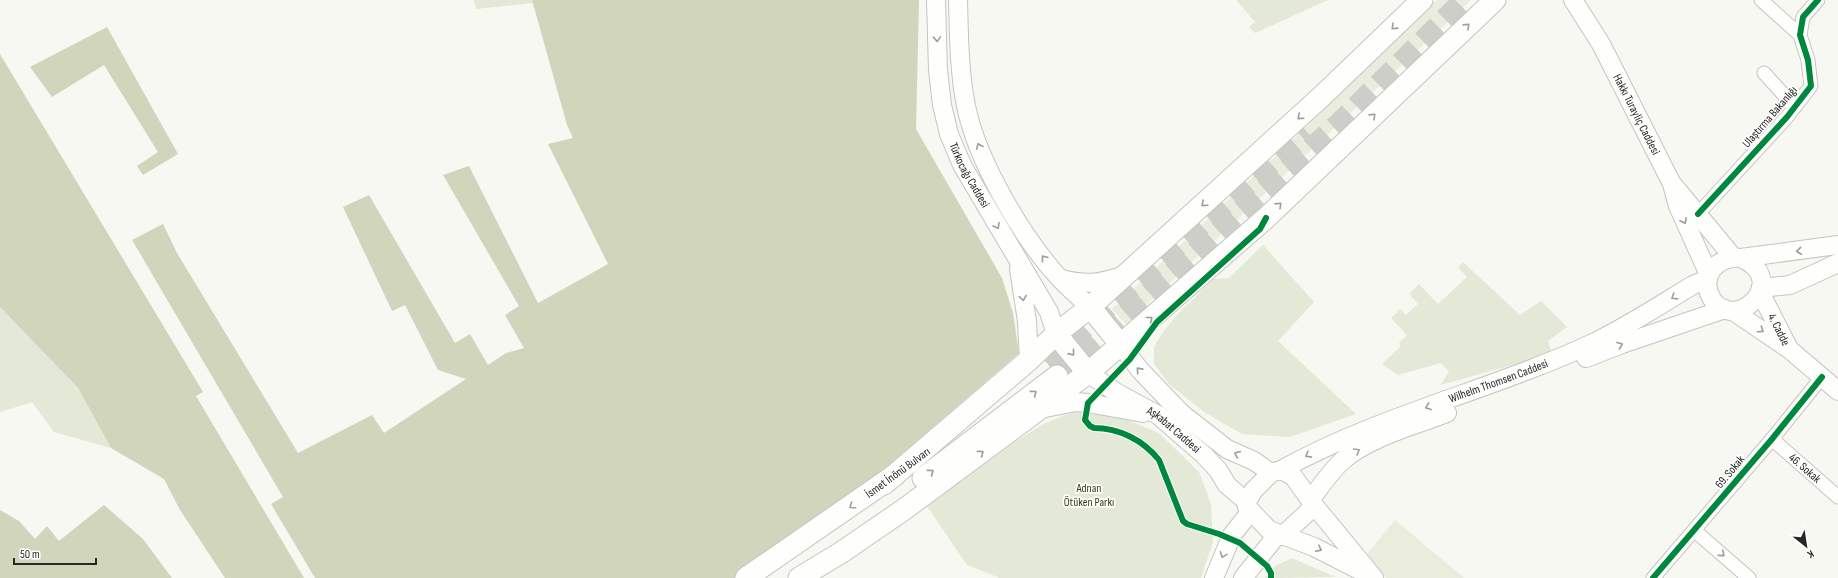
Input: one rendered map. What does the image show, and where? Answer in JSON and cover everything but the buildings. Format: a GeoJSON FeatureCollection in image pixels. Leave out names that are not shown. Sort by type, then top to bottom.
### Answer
{"type":"FeatureCollection","features":[{"type":"Feature","properties":{"kind":"main road","name":"Türkocağı Caddesi"},"geometry":{"type":"LineString","coordinates":[[936,0],[938,70],[942,105],[949,134],[962,165],[1049,312],[1056,334]]}},
{"type":"Feature","properties":{"kind":"main road","name":"Türkocağı Caddesi"},"geometry":{"type":"LineString","coordinates":[[958,0],[962,79],[966,107],[975,138],[986,165],[1026,233],[1061,279],[1090,307]]}},
{"type":"Feature","properties":{"kind":"main road"},"geometry":{"type":"LineString","coordinates":[[1044,366],[1056,334],[1090,307],[1322,96],[1422,0]]}},
{"type":"Feature","properties":{"kind":"main road"},"geometry":{"type":"LineString","coordinates":[[800,577],[842,552],[906,508],[1088,373],[1266,218],[1495,0]]}},
{"type":"Feature","properties":{"kind":"main road","name":"Hakkı Turayliç Caddesi"},"geometry":{"type":"LineString","coordinates":[[1573,0],[1601,44],[1672,184],[1678,206],[1709,277]]}},
{"type":"Feature","properties":{"kind":"main road","name":"Hakkı Turayliç Caddesi"},"geometry":{"type":"LineString","coordinates":[[1588,0],[1601,44]]}},
{"type":"Feature","properties":{"kind":"main road","name":"Hakkı Turayliç Caddesi"},"geometry":{"type":"LineString","coordinates":[[1672,184],[1737,257]]}},
{"type":"Feature","properties":{"kind":"main road"},"geometry":{"type":"LineString","coordinates":[[1737,257],[1749,261],[1756,267],[1760,275],[1760,290],[1756,300],[1750,306],[1742,310],[1729,310],[1712,299],[1708,291],[1709,277],[1718,262],[1737,257],[1838,245]]}},
{"type":"Feature","properties":{"kind":"main road"},"geometry":{"type":"LineString","coordinates":[[1017,260],[1027,321],[1044,366]]}},
{"type":"Feature","properties":{"kind":"main road"},"geometry":{"type":"LineString","coordinates":[[1760,290],[1790,285],[1836,268]]}},
{"type":"Feature","properties":{"kind":"main road"},"geometry":{"type":"LineString","coordinates":[[1061,279],[1081,284],[1107,282],[1126,274]]}},
{"type":"Feature","properties":{"kind":"main road","name":"Wilhelm Thomsen Caddesi"},"geometry":{"type":"LineString","coordinates":[[1276,471],[1343,438],[1452,398],[1593,343],[1709,277]]}},
{"type":"Feature","properties":{"kind":"main road","name":"4. Cadde"},"geometry":{"type":"LineString","coordinates":[[1760,290],[1789,349]]}},
{"type":"Feature","properties":{"kind":"main road"},"geometry":{"type":"LineString","coordinates":[[1090,307],[1120,344]]}},
{"type":"Feature","properties":{"kind":"main road","name":"Wilhelm Thomsen Caddesi"},"geometry":{"type":"LineString","coordinates":[[1312,501],[1342,462],[1354,452],[1370,443],[1622,344],[1729,310]]}},
{"type":"Feature","properties":{"kind":"main road","name":"4. Cadde"},"geometry":{"type":"LineString","coordinates":[[1729,310],[1789,349]]}},
{"type":"Feature","properties":{"kind":"main road"},"geometry":{"type":"LineString","coordinates":[[1056,334],[1088,373]]}},
{"type":"Feature","properties":{"kind":"main road","name":"Aşkabat Caddesi"},"geometry":{"type":"LineString","coordinates":[[1120,344],[1140,370],[1181,413],[1227,449],[1276,471]]}},
{"type":"Feature","properties":{"kind":"main road"},"geometry":{"type":"LineString","coordinates":[[1789,349],[1838,391]]}},
{"type":"Feature","properties":{"kind":"main road","name":"İsmet İnönü Bulvarı"},"geometry":{"type":"LineString","coordinates":[[746,578],[884,484],[1044,366]]}},
{"type":"Feature","properties":{"kind":"main road","name":"İsmet İnönü Bulvarı"},"geometry":{"type":"LineString","coordinates":[[800,577],[891,503],[1044,366]]}},
{"type":"Feature","properties":{"kind":"main road","name":"Aşkabat Caddesi"},"geometry":{"type":"LineString","coordinates":[[1088,373],[1117,394],[1158,415],[1204,455],[1218,470],[1227,485],[1249,506]]}},
{"type":"Feature","properties":{"kind":"main road"},"geometry":{"type":"LineString","coordinates":[[1040,409],[1082,403],[1098,404],[1127,412],[1158,415]]}},
{"type":"Feature","properties":{"kind":"main road"},"geometry":{"type":"LineString","coordinates":[[1214,578],[1232,535],[1249,506],[1253,491],[1276,471],[1293,476],[1373,577]]}},
{"type":"Feature","properties":{"kind":"main road"},"geometry":{"type":"LineString","coordinates":[[1243,578],[1280,536],[1307,513],[1312,501]]}},
{"type":"Feature","properties":{"kind":"main road"},"geometry":{"type":"LineString","coordinates":[[1249,506],[1269,530],[1280,536],[1314,546],[1373,577]]}},
{"type":"Feature","properties":{"kind":"street"},"geometry":{"type":"LineString","coordinates":[[1761,0],[1800,35]]}},
{"type":"Feature","properties":{"kind":"street","name":"Ulaştırma Bakanlığı"},"geometry":{"type":"LineString","coordinates":[[1698,214],[1787,117],[1811,86],[1808,60],[1800,35],[1803,17],[1818,0]]}},
{"type":"Feature","properties":{"kind":"street"},"geometry":{"type":"LineString","coordinates":[[1764,73],[1794,106]]}},
{"type":"Feature","properties":{"kind":"street","name":"69. Sokak"},"geometry":{"type":"LineString","coordinates":[[1653,578],[1695,531],[1822,377]]}},
{"type":"Feature","properties":{"kind":"street","name":"46. Sokak"},"geometry":{"type":"LineString","coordinates":[[1772,439],[1838,497]]}},
{"type":"Feature","properties":{"kind":"street"},"geometry":{"type":"LineString","coordinates":[[1695,531],[1749,578]]}},
{"type":"Feature","properties":{"kind":"shaded area"},"geometry":{"type":"Polygon","coordinates":[[[1437,0],[1471,0],[1126,324],[1112,309],[1291,141],[1437,0]]]}},
{"type":"Feature","properties":{"kind":"shaded area"},"geometry":{"type":"Polygon","coordinates":[[[1395,520],[1464,578],[1386,578],[1364,558],[1395,520]]]}},
{"type":"Feature","properties":{"kind":"green space"},"geometry":{"type":"Polygon","coordinates":[[[474,0],[532,0],[533,3],[476,9],[474,0]]]}},
{"type":"Feature","properties":{"kind":"green space"},"geometry":{"type":"Polygon","coordinates":[[[532,0],[919,0],[916,129],[1002,278],[1013,313],[1019,353],[840,507],[739,578],[315,578],[271,504],[283,497],[132,240],[163,224],[177,253],[298,453],[372,415],[384,433],[466,379],[438,370],[405,305],[392,311],[343,207],[369,195],[455,343],[470,334],[488,365],[506,353],[524,348],[505,315],[519,306],[443,175],[469,166],[538,303],[608,264],[548,144],[573,138],[567,125],[532,0]]]}},
{"type":"Feature","properties":{"kind":"green space"},"geometry":{"type":"Polygon","coordinates":[[[1236,0],[1328,0],[1255,33],[1249,27],[1255,22],[1236,0]]]}},
{"type":"Feature","properties":{"kind":"green space"},"geometry":{"type":"Polygon","coordinates":[[[107,27],[178,154],[143,175],[137,166],[158,152],[104,65],[52,97],[30,67],[107,27]]]}},
{"type":"Feature","properties":{"kind":"green space"},"geometry":{"type":"Polygon","coordinates":[[[0,54],[203,392],[196,396],[304,578],[225,578],[180,510],[164,479],[111,448],[78,388],[0,307],[0,54]]]}},
{"type":"Feature","properties":{"kind":"green space"},"geometry":{"type":"Polygon","coordinates":[[[1263,245],[1314,302],[1278,341],[1356,414],[1290,437],[1242,434],[1204,412],[1170,385],[1154,364],[1154,347],[1163,332],[1179,313],[1213,279],[1229,278],[1263,245]]]}},
{"type":"Feature","properties":{"kind":"green space"},"geometry":{"type":"Polygon","coordinates":[[[1463,262],[1520,315],[1541,301],[1567,327],[1548,341],[1552,354],[1440,385],[1449,372],[1441,363],[1398,375],[1382,364],[1401,346],[1399,343],[1407,335],[1391,318],[1400,309],[1406,315],[1418,304],[1409,294],[1419,284],[1438,304],[1467,277],[1458,267],[1463,262]]]}},
{"type":"Feature","properties":{"kind":"green space"},"geometry":{"type":"Polygon","coordinates":[[[0,307],[78,388],[111,448],[54,432],[32,402],[0,412],[0,307]]]}},
{"type":"Feature","properties":{"kind":"green space","name":"Adnan Ötüken Parkı"},"geometry":{"type":"Polygon","coordinates":[[[1081,409],[1115,415],[1159,433],[1199,472],[1211,504],[1213,542],[1201,578],[1000,578],[967,565],[927,506],[1015,442],[1045,423],[1081,409]]]}},
{"type":"Feature","properties":{"kind":"green space"},"geometry":{"type":"Polygon","coordinates":[[[104,505],[143,539],[172,578],[0,578],[0,510],[19,521],[35,539],[47,526],[59,541],[104,505]]]}},
{"type":"Feature","properties":{"kind":"green space"},"geometry":{"type":"Polygon","coordinates":[[[1292,558],[1335,577],[1265,578],[1275,566],[1292,558]]]}},
{"type":"Feature","properties":{"kind":"tunnel"},"geometry":{"type":"LineString","coordinates":[[1057,376],[1340,122],[1464,0]]}},
{"type":"Feature","properties":{"kind":"tunnel"},"geometry":{"type":"LineString","coordinates":[[1046,362],[1307,132]]}},
{"type":"Feature","properties":{"kind":"cycle path"},"geometry":{"type":"LineString","coordinates":[[1698,214],[1787,117],[1811,86],[1808,60],[1800,35],[1803,17],[1818,0]]}},
{"type":"Feature","properties":{"kind":"cycle path"},"geometry":{"type":"LineString","coordinates":[[1266,218],[1260,229],[1157,322],[1130,359],[1088,403],[1085,420],[1094,428],[1112,430],[1130,436],[1146,447],[1159,460],[1183,521],[1187,524],[1219,534],[1240,543],[1267,566],[1271,573],[1271,578]]}},
{"type":"Feature","properties":{"kind":"cycle path"},"geometry":{"type":"LineString","coordinates":[[1653,578],[1772,439],[1822,377]]}}]}
